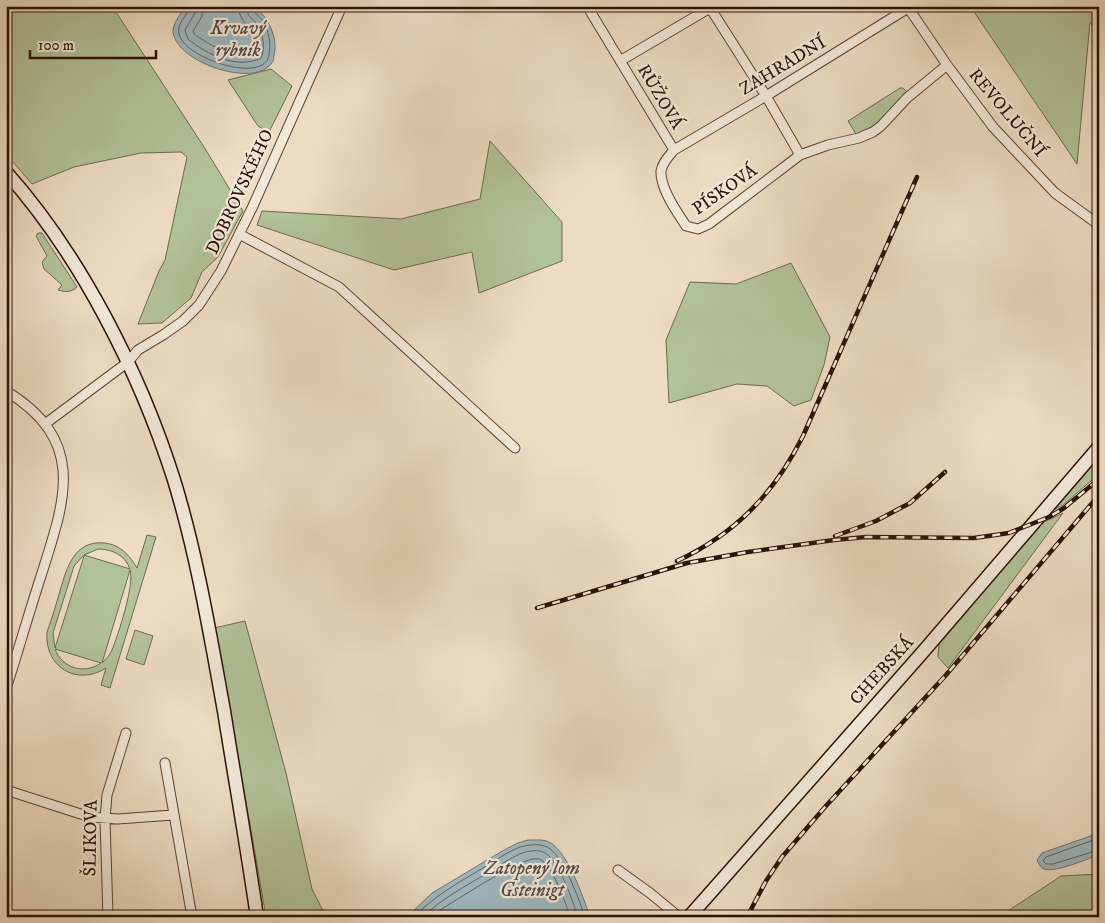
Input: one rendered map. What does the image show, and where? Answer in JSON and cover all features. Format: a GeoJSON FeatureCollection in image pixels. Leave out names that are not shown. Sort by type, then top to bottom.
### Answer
{"type":"FeatureCollection","features":[{"type":"Feature","properties":{"kind":"main road"},"geometry":{"type":"LineString","coordinates":[[6,172],[29,198],[92,293],[128,362],[174,480],[205,604],[244,826],[257,917]]}},
{"type":"Feature","properties":{"kind":"main road","name":"CHEBSKÁ"},"geometry":{"type":"LineString","coordinates":[[690,917],[1099,447]]}},
{"type":"Feature","properties":{"kind":"street","name":"DOBROVSKÉHO"},"geometry":{"type":"LineString","coordinates":[[45,424],[128,362],[138,350],[176,326],[199,305],[221,271],[239,234],[342,6]]}},
{"type":"Feature","properties":{"kind":"street","name":"RŮŽOVÁ"},"geometry":{"type":"LineString","coordinates":[[587,6],[674,150]]}},
{"type":"Feature","properties":{"kind":"street"},"geometry":{"type":"LineString","coordinates":[[709,7],[766,96],[800,155]]}},
{"type":"Feature","properties":{"kind":"street","name":"RŮŽOVÁ"},"geometry":{"type":"LineString","coordinates":[[620,61],[709,7]]}},
{"type":"Feature","properties":{"kind":"street","name":"ZAHRADNÍ"},"geometry":{"type":"LineString","coordinates":[[674,150],[766,96],[907,7]]}},
{"type":"Feature","properties":{"kind":"street","name":"REVOLUČNÍ"},"geometry":{"type":"LineString","coordinates":[[907,7],[993,127],[1055,193],[1099,225]]}},
{"type":"Feature","properties":{"kind":"street","name":"PÍSKOVÁ"},"geometry":{"type":"LineString","coordinates":[[674,150],[663,164],[661,171],[662,179],[668,195],[686,226],[698,230],[709,224],[800,155],[873,132],[907,98],[947,65]]}},
{"type":"Feature","properties":{"kind":"street"},"geometry":{"type":"LineString","coordinates":[[239,234],[338,287],[514,448]]}},
{"type":"Feature","properties":{"kind":"street"},"geometry":{"type":"LineString","coordinates":[[6,391],[24,402],[45,424],[53,437],[63,463],[63,490],[60,516],[6,689]]}},
{"type":"Feature","properties":{"kind":"street","name":"ŠLIKOVA"},"geometry":{"type":"LineString","coordinates":[[108,917],[105,819],[107,795],[126,733]]}},
{"type":"Feature","properties":{"kind":"street"},"geometry":{"type":"LineString","coordinates":[[165,763],[192,917]]}},
{"type":"Feature","properties":{"kind":"street"},"geometry":{"type":"LineString","coordinates":[[6,790],[90,817],[105,819],[173,815]]}},
{"type":"Feature","properties":{"kind":"street"},"geometry":{"type":"LineString","coordinates":[[618,870],[650,892],[679,917]]}},
{"type":"Feature","properties":{"kind":"green space"},"geometry":{"type":"Polygon","coordinates":[[[6,6],[112,6],[204,147],[243,211],[218,257],[202,272],[191,298],[162,323],[138,324],[165,260],[187,157],[181,152],[141,153],[74,167],[32,184],[6,154],[6,6]]]}},
{"type":"Feature","properties":{"kind":"green space"},"geometry":{"type":"Polygon","coordinates":[[[970,6],[1069,6],[1084,12],[1081,6],[1099,6],[1099,34],[1090,22],[1077,164],[970,6]]]}},
{"type":"Feature","properties":{"kind":"green space"},"geometry":{"type":"Polygon","coordinates":[[[271,69],[292,86],[269,132],[258,126],[228,80],[271,69]]]}},
{"type":"Feature","properties":{"kind":"green space"},"geometry":{"type":"Polygon","coordinates":[[[900,88],[903,88],[908,93],[876,125],[856,134],[848,121],[900,88]]]}},
{"type":"Feature","properties":{"kind":"green space"},"geometry":{"type":"Polygon","coordinates":[[[490,141],[562,222],[562,261],[479,293],[472,252],[394,270],[257,225],[262,211],[401,219],[480,199],[490,141]]]}},
{"type":"Feature","properties":{"kind":"green space"},"geometry":{"type":"Polygon","coordinates":[[[38,233],[42,233],[77,287],[75,289],[68,292],[58,290],[62,285],[44,269],[42,262],[47,256],[36,236],[38,233]]]}},
{"type":"Feature","properties":{"kind":"green space"},"geometry":{"type":"Polygon","coordinates":[[[791,263],[830,337],[824,365],[811,400],[794,406],[767,386],[737,384],[669,403],[666,340],[690,282],[736,284],[791,263]]]}},
{"type":"Feature","properties":{"kind":"green space"},"geometry":{"type":"Polygon","coordinates":[[[1099,456],[1099,474],[1063,505],[1053,510],[1099,456]]]}},
{"type":"Feature","properties":{"kind":"green space"},"geometry":{"type":"Polygon","coordinates":[[[1063,513],[948,668],[938,657],[939,644],[1042,523],[1063,513]]]}},
{"type":"Feature","properties":{"kind":"green space"},"geometry":{"type":"Polygon","coordinates":[[[147,535],[156,537],[110,688],[101,685],[106,668],[84,675],[73,674],[64,670],[51,655],[47,644],[47,632],[69,564],[74,557],[86,546],[94,543],[111,544],[124,552],[137,568],[147,535]],[[98,549],[84,555],[130,569],[125,560],[108,550],[98,549]],[[84,556],[74,566],[53,633],[55,648],[84,556]],[[130,570],[102,663],[111,652],[122,622],[130,586],[130,570]],[[55,649],[58,656],[74,668],[88,669],[101,663],[55,649]]]}},
{"type":"Feature","properties":{"kind":"green space"},"geometry":{"type":"Polygon","coordinates":[[[245,621],[286,773],[312,889],[326,917],[266,917],[214,628],[245,621]]]}},
{"type":"Feature","properties":{"kind":"green space"},"geometry":{"type":"Polygon","coordinates":[[[135,630],[153,636],[144,665],[126,659],[135,630]]]}},
{"type":"Feature","properties":{"kind":"green space"},"geometry":{"type":"Polygon","coordinates":[[[1099,874],[1099,917],[999,917],[1061,876],[1099,874]]]}},
{"type":"Feature","properties":{"kind":"water","name":"Krvavý rybník"},"geometry":{"type":"Polygon","coordinates":[[[186,6],[255,6],[267,20],[274,37],[275,50],[273,61],[264,70],[250,73],[234,73],[200,61],[186,52],[176,41],[173,30],[176,21],[186,6]]]}},
{"type":"Feature","properties":{"kind":"water"},"geometry":{"type":"Polygon","coordinates":[[[1099,833],[1099,855],[1071,865],[1049,870],[1040,866],[1037,860],[1042,853],[1099,833]]]}},
{"type":"Feature","properties":{"kind":"water","name":"Zatopený lom Gsteinigt"},"geometry":{"type":"Polygon","coordinates":[[[528,840],[546,841],[558,849],[575,877],[590,917],[407,917],[432,893],[504,850],[528,840]]]}},
{"type":"Feature","properties":{"kind":"waterway"},"geometry":{"type":"LineString","coordinates":[[1091,6],[1098,14],[1099,23]]}},
{"type":"Feature","properties":{"kind":"railway"},"geometry":{"type":"LineString","coordinates":[[677,561],[698,550],[735,525],[766,494],[792,457],[917,177]]}},
{"type":"Feature","properties":{"kind":"railway"},"geometry":{"type":"LineString","coordinates":[[835,536],[876,521],[910,503],[945,472]]}},
{"type":"Feature","properties":{"kind":"railway"},"geometry":{"type":"LineString","coordinates":[[537,608],[687,563],[748,552],[866,537],[974,538],[1009,533],[1049,517],[1064,508],[1099,479]]}},
{"type":"Feature","properties":{"kind":"railway"},"geometry":{"type":"LineString","coordinates":[[747,917],[766,881],[782,857],[825,807],[946,675],[1099,495]]}}]}
